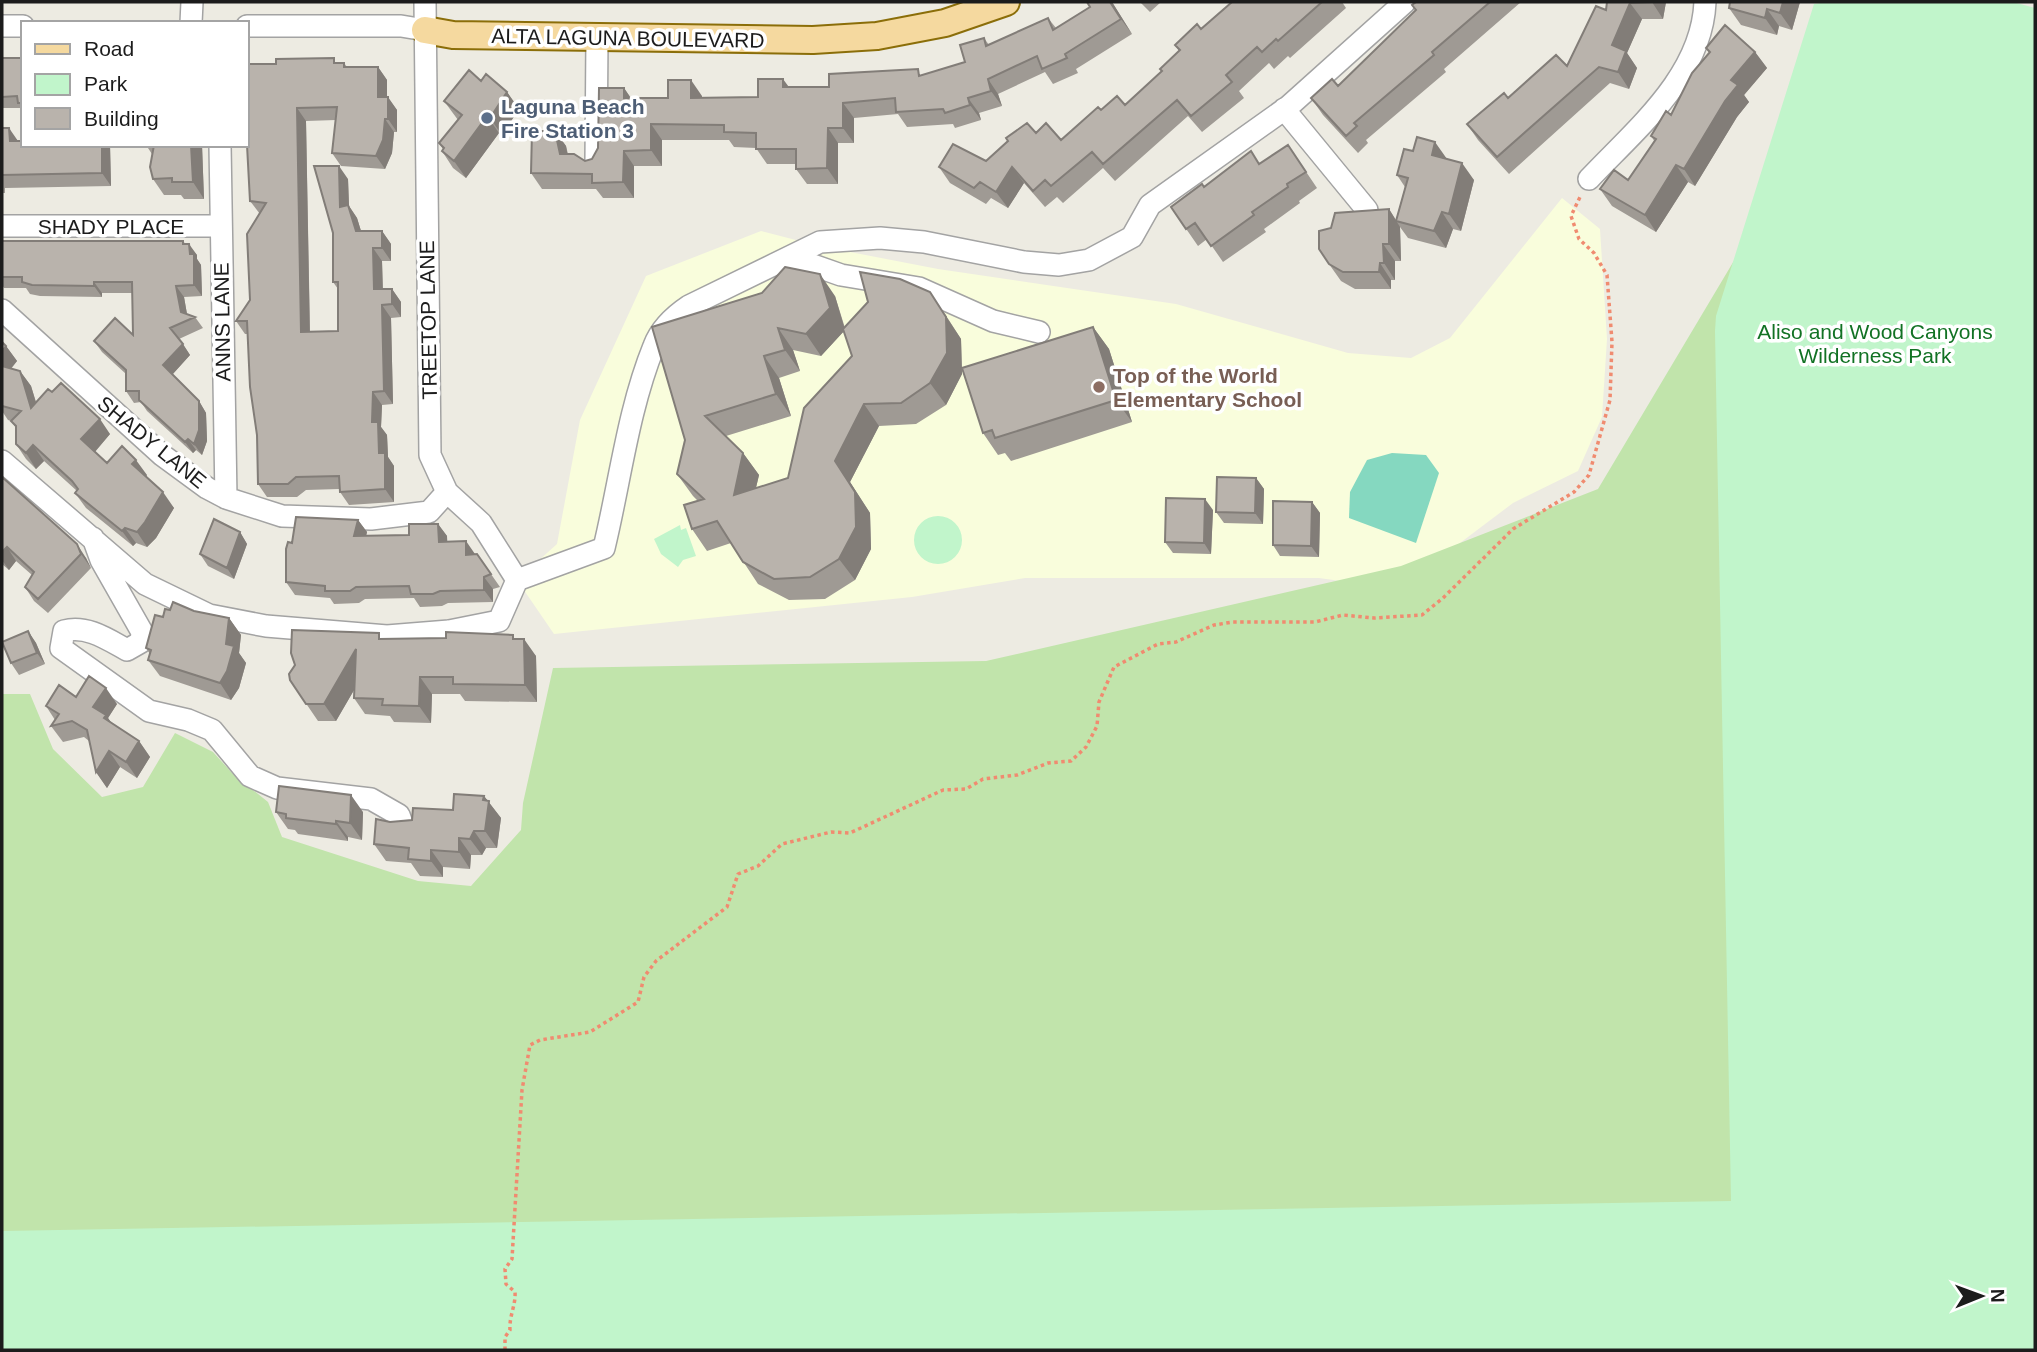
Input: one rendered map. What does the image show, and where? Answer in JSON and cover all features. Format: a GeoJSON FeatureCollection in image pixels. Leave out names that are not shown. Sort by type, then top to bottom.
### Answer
{"type":"FeatureCollection","features":[{"type":"Feature","properties":{"kind":"main road","name":"ALTA LAGUNA BOULEVARD"},"geometry":{"type":"LineString","coordinates":[[425,30],[453,35],[813,40],[877,36],[945,23],[1006,2]]}},
{"type":"Feature","properties":{"kind":"street"},"geometry":{"type":"LineString","coordinates":[[191,21],[192,2]]}},
{"type":"Feature","properties":{"kind":"street","name":"TREETOP LANE"},"geometry":{"type":"LineString","coordinates":[[425,2],[430,455],[447,492],[481,523],[517,580]]}},
{"type":"Feature","properties":{"kind":"street"},"geometry":{"type":"LineString","coordinates":[[2,461],[145,584],[209,615],[267,626],[387,636],[449,631],[499,621],[517,580],[604,548],[634,415],[654,345],[673,317],[689,306],[820,242],[880,238],[924,242],[1024,262],[1059,265],[1089,260],[1132,237],[1150,205],[1284,109],[1405,2]]}},
{"type":"Feature","properties":{"kind":"street"},"geometry":{"type":"LineString","coordinates":[[1588,179],[1670,93],[1690,59],[1705,2]]}},
{"type":"Feature","properties":{"kind":"street"},"geometry":{"type":"LineString","coordinates":[[2,26],[21,26]]}},
{"type":"Feature","properties":{"kind":"street","name":"ALTA LAGUNA BOULEVARD"},"geometry":{"type":"LineString","coordinates":[[248,26],[401,26],[425,30]]}},
{"type":"Feature","properties":{"kind":"street"},"geometry":{"type":"LineString","coordinates":[[596,163],[597,37]]}},
{"type":"Feature","properties":{"kind":"street"},"geometry":{"type":"LineString","coordinates":[[1284,109],[1367,210]]}},
{"type":"Feature","properties":{"kind":"street","name":"ANNS LANE"},"geometry":{"type":"LineString","coordinates":[[220,147],[226,498]]}},
{"type":"Feature","properties":{"kind":"street","name":"SHADY PLACE"},"geometry":{"type":"LineString","coordinates":[[2,226],[220,226]]}},
{"type":"Feature","properties":{"kind":"street"},"geometry":{"type":"LineString","coordinates":[[790,257],[841,275],[919,288],[993,321],[1039,332]]}},
{"type":"Feature","properties":{"kind":"street","name":"SHADY LANE"},"geometry":{"type":"LineString","coordinates":[[2,310],[162,455],[207,488],[226,498],[282,516],[371,519],[429,512],[447,492]]}},
{"type":"Feature","properties":{"kind":"street"},"geometry":{"type":"LineString","coordinates":[[93,538],[101,560],[142,632],[141,642],[127,650],[101,635],[76,628],[64,631],[61,648],[149,711],[188,720],[212,730],[250,776],[277,788],[371,799],[399,815],[403,826]]}},
{"type":"Feature","properties":{"kind":"path"},"geometry":{"type":"LineString","coordinates":[[505,1350],[515,1292],[506,1284],[505,1269],[512,1259],[522,1090],[530,1045],[540,1040],[590,1032],[638,1002],[644,977],[656,961],[727,907],[738,874],[758,866],[782,844],[831,832],[850,833],[943,790],[966,789],[983,779],[1017,775],[1048,763],[1071,761],[1086,747],[1097,726],[1099,702],[1114,667],[1158,644],[1176,642],[1214,625],[1233,622],[1315,622],[1343,615],[1374,618],[1422,615],[1513,529],[1574,492],[1589,475],[1610,400],[1612,342],[1607,275],[1594,253],[1579,239],[1571,216],[1588,179]]}},
{"type":"Feature","properties":{"kind":"shaded area","name":"Top of the World Elementary School"},"geometry":{"type":"Polygon","coordinates":[[[1562,198],[1600,229],[1607,339],[1602,417],[1578,471],[1513,503],[1452,549],[1376,586],[1319,578],[1025,578],[912,597],[554,634],[517,580],[557,544],[580,420],[646,276],[761,231],[819,246],[938,269],[1176,304],[1348,353],[1411,358],[1450,338],[1562,198]]]}},
{"type":"Feature","properties":{"kind":"green space","name":"Aliso and Wood Canyons Wilderness Park"},"geometry":{"type":"Polygon","coordinates":[[[2013,2],[2035,8],[2035,1350],[2,1350],[2,1231],[1731,1201],[1716,316],[1814,4],[2013,2]]]}},
{"type":"Feature","properties":{"kind":"green space"},"geometry":{"type":"Polygon","coordinates":[[[1872,29],[2035,1350],[2,1350],[2,694],[30,694],[53,749],[102,797],[143,787],[175,733],[213,752],[233,774],[268,802],[282,837],[418,881],[471,886],[521,830],[523,803],[553,668],[986,661],[1401,566],[1598,489],[1872,29]]]}},
{"type":"Feature","properties":{"kind":"green space"},"geometry":{"type":"Polygon","coordinates":[[[1392,453],[1426,455],[1439,473],[1416,543],[1349,518],[1350,492],[1367,460],[1392,453]]]}},
{"type":"Feature","properties":{"kind":"green space"},"geometry":{"type":"Polygon","coordinates":[[[938,516],[955,523],[962,540],[955,557],[938,564],[921,557],[914,540],[921,523],[938,516]]]}},
{"type":"Feature","properties":{"kind":"green space"},"geometry":{"type":"Polygon","coordinates":[[[680,525],[681,530],[686,528],[696,556],[683,560],[678,567],[661,554],[654,539],[680,525]]]}},
{"type":"Feature","properties":{"kind":"building"},"geometry":{"type":"Polygon","coordinates":[[[1087,2],[1110,2],[1121,19],[1065,54],[1067,58],[1042,69],[1037,56],[988,79],[991,91],[968,98],[970,105],[945,113],[943,109],[896,112],[895,98],[843,103],[843,128],[828,128],[827,168],[796,169],[796,149],[756,149],[756,133],[724,132],[724,125],[651,124],[651,150],[624,151],[623,182],[592,183],[592,174],[531,173],[532,131],[555,131],[560,154],[574,154],[585,161],[592,159],[598,148],[599,88],[624,88],[624,98],[668,98],[668,80],[691,80],[691,98],[758,97],[758,79],[783,79],[783,87],[829,87],[829,74],[918,69],[919,76],[965,62],[960,45],[984,38],[986,46],[1048,18],[1053,30],[1090,7],[1087,2]]]}},
{"type":"Feature","properties":{"kind":"building"},"geometry":{"type":"Polygon","coordinates":[[[1232,2],[1322,2],[1278,41],[1276,39],[1262,52],[1257,47],[1226,75],[1232,82],[1191,116],[1177,100],[1103,164],[1092,152],[1051,186],[1045,180],[1033,191],[1012,167],[996,192],[980,182],[974,188],[939,167],[953,144],[986,161],[1008,141],[1006,138],[1027,123],[1036,133],[1046,123],[1061,140],[1098,107],[1101,110],[1117,96],[1125,105],[1162,71],[1160,69],[1180,50],[1175,45],[1197,24],[1201,29],[1232,2]]]}},
{"type":"Feature","properties":{"kind":"building"},"geometry":{"type":"Polygon","coordinates":[[[1416,2],[1490,2],[1432,52],[1434,55],[1354,123],[1357,126],[1346,136],[1311,98],[1332,79],[1338,86],[1416,10],[1412,5],[1416,2]]]}},
{"type":"Feature","properties":{"kind":"building"},"geometry":{"type":"Polygon","coordinates":[[[1607,2],[1652,2],[1630,3],[1612,45],[1626,51],[1618,72],[1599,67],[1497,157],[1467,124],[1504,93],[1508,98],[1556,55],[1567,66],[1596,6],[1606,10],[1607,2]]]}},
{"type":"Feature","properties":{"kind":"building"},"geometry":{"type":"Polygon","coordinates":[[[1730,2],[1783,2],[1780,13],[1767,9],[1765,18],[1729,8],[1730,2]]]}},
{"type":"Feature","properties":{"kind":"building"},"geometry":{"type":"Polygon","coordinates":[[[1725,25],[1755,52],[1731,80],[1738,85],[1725,101],[1684,169],[1676,165],[1645,215],[1600,189],[1614,170],[1628,180],[1656,139],[1651,136],[1666,111],[1671,115],[1692,73],[1710,52],[1706,48],[1725,25]]]}},
{"type":"Feature","properties":{"kind":"building"},"geometry":{"type":"Polygon","coordinates":[[[2,58],[21,58],[21,103],[18,103],[17,96],[2,97],[2,58]]]}},
{"type":"Feature","properties":{"kind":"building"},"geometry":{"type":"Polygon","coordinates":[[[334,58],[334,63],[344,63],[344,67],[378,67],[378,97],[388,97],[388,119],[385,119],[383,140],[376,156],[332,153],[337,107],[297,108],[301,332],[338,331],[338,282],[333,282],[333,233],[314,166],[339,166],[340,207],[348,205],[356,231],[382,231],[382,248],[373,248],[374,289],[392,289],[392,304],[382,305],[384,391],[373,392],[372,422],[378,422],[379,453],[385,453],[385,489],[340,492],[339,476],[296,477],[288,484],[258,484],[257,435],[250,387],[247,321],[236,321],[250,300],[247,234],[266,203],[250,201],[247,147],[248,64],[276,64],[276,59],[334,58]]]}},
{"type":"Feature","properties":{"kind":"building"},"geometry":{"type":"Polygon","coordinates":[[[469,70],[481,81],[486,74],[507,92],[490,118],[487,116],[454,161],[442,151],[444,148],[439,143],[462,115],[444,101],[469,70]]]}},
{"type":"Feature","properties":{"kind":"building"},"geometry":{"type":"Polygon","coordinates":[[[2,128],[9,128],[10,141],[21,141],[21,147],[102,147],[102,173],[2,175],[2,128]]]}},
{"type":"Feature","properties":{"kind":"building"},"geometry":{"type":"Polygon","coordinates":[[[1417,137],[1435,142],[1432,155],[1462,163],[1449,214],[1442,212],[1434,231],[1396,221],[1408,178],[1397,175],[1404,149],[1413,151],[1417,137]]]}},
{"type":"Feature","properties":{"kind":"building"},"geometry":{"type":"Polygon","coordinates":[[[1288,145],[1306,172],[1287,184],[1288,187],[1252,212],[1254,215],[1211,246],[1195,223],[1186,229],[1171,207],[1202,184],[1204,187],[1251,151],[1259,164],[1288,145]]]}},
{"type":"Feature","properties":{"kind":"building"},"geometry":{"type":"Polygon","coordinates":[[[154,147],[191,147],[193,182],[172,182],[172,178],[153,179],[150,167],[154,147]]]}},
{"type":"Feature","properties":{"kind":"building"},"geometry":{"type":"Polygon","coordinates":[[[1389,209],[1389,244],[1383,244],[1384,263],[1380,263],[1379,272],[1343,272],[1329,264],[1319,249],[1319,231],[1331,228],[1335,213],[1389,209]]]}},
{"type":"Feature","properties":{"kind":"building"},"geometry":{"type":"Polygon","coordinates":[[[2,241],[183,241],[183,244],[189,244],[190,254],[194,254],[194,285],[176,286],[181,312],[195,317],[170,328],[183,344],[163,365],[199,401],[199,430],[194,444],[188,439],[185,442],[139,400],[139,391],[126,391],[126,370],[94,341],[115,318],[133,335],[132,282],[94,282],[94,286],[32,285],[22,282],[22,277],[2,277],[2,241]]]}},
{"type":"Feature","properties":{"kind":"building"},"geometry":{"type":"Polygon","coordinates":[[[785,267],[820,274],[830,308],[806,334],[778,328],[785,350],[764,356],[776,394],[705,416],[743,453],[734,495],[788,478],[804,408],[852,356],[843,329],[868,302],[860,272],[900,279],[930,292],[946,317],[947,353],[930,383],[901,403],[864,404],[835,461],[855,492],[856,527],[839,559],[810,577],[774,579],[743,562],[717,521],[692,529],[684,505],[704,499],[677,474],[685,440],[652,327],[762,293],[785,267]]]}},
{"type":"Feature","properties":{"kind":"building"},"geometry":{"type":"Polygon","coordinates":[[[1093,327],[1116,400],[995,438],[992,430],[983,433],[962,368],[1093,327]]]}},
{"type":"Feature","properties":{"kind":"building"},"geometry":{"type":"Polygon","coordinates":[[[2,366],[20,371],[31,408],[48,389],[52,392],[61,383],[100,419],[81,439],[107,463],[122,446],[136,460],[132,464],[163,492],[137,532],[125,528],[122,531],[75,493],[78,489],[72,481],[33,445],[26,453],[16,444],[16,426],[11,421],[21,411],[2,406],[2,366]]]}},
{"type":"Feature","properties":{"kind":"building"},"geometry":{"type":"Polygon","coordinates":[[[2,477],[77,544],[81,554],[38,599],[25,587],[34,572],[7,547],[2,552],[2,477]]]}},
{"type":"Feature","properties":{"kind":"building"},"geometry":{"type":"Polygon","coordinates":[[[1217,477],[1256,478],[1255,513],[1216,512],[1217,477]]]}},
{"type":"Feature","properties":{"kind":"building"},"geometry":{"type":"Polygon","coordinates":[[[1166,498],[1205,499],[1204,543],[1165,542],[1166,498]]]}},
{"type":"Feature","properties":{"kind":"building"},"geometry":{"type":"Polygon","coordinates":[[[1273,501],[1312,502],[1311,546],[1273,545],[1273,501]]]}},
{"type":"Feature","properties":{"kind":"building"},"geometry":{"type":"Polygon","coordinates":[[[296,517],[358,520],[354,536],[409,535],[409,524],[438,524],[439,542],[466,541],[466,555],[477,554],[491,574],[484,577],[484,590],[440,591],[433,594],[411,594],[409,586],[356,587],[350,591],[325,591],[325,586],[286,582],[286,549],[288,542],[292,543],[296,517]]]}},
{"type":"Feature","properties":{"kind":"building"},"geometry":{"type":"Polygon","coordinates":[[[214,519],[240,532],[227,568],[200,554],[214,519]]]}},
{"type":"Feature","properties":{"kind":"building"},"geometry":{"type":"Polygon","coordinates":[[[173,602],[194,611],[229,618],[226,644],[234,646],[227,671],[220,683],[148,660],[151,650],[146,648],[155,615],[163,617],[165,609],[170,610],[173,602]]]}},
{"type":"Feature","properties":{"kind":"building"},"geometry":{"type":"Polygon","coordinates":[[[292,630],[379,633],[379,639],[446,638],[446,632],[513,635],[513,639],[524,639],[525,685],[453,684],[453,677],[420,677],[419,706],[382,705],[383,699],[354,698],[356,649],[324,704],[306,704],[290,680],[289,674],[295,665],[291,653],[292,630]]]}},
{"type":"Feature","properties":{"kind":"building"},"geometry":{"type":"Polygon","coordinates":[[[28,631],[37,653],[11,663],[2,642],[28,631]]]}},
{"type":"Feature","properties":{"kind":"building"},"geometry":{"type":"Polygon","coordinates":[[[89,676],[106,688],[93,707],[106,715],[104,718],[139,741],[126,762],[109,751],[96,772],[87,730],[72,721],[51,726],[59,714],[46,706],[59,685],[76,697],[89,676]]]}},
{"type":"Feature","properties":{"kind":"building"},"geometry":{"type":"Polygon","coordinates":[[[279,786],[351,795],[350,823],[286,818],[286,814],[276,812],[279,786]]]}},
{"type":"Feature","properties":{"kind":"building"},"geometry":{"type":"Polygon","coordinates":[[[454,794],[484,796],[483,800],[489,801],[485,831],[474,831],[470,839],[459,838],[459,852],[431,850],[431,861],[408,859],[409,848],[374,844],[376,819],[390,822],[412,820],[413,808],[453,810],[454,794]]]}},
{"type":"Feature","properties":{"kind":"place","name":"Laguna Beach Fire Station 3"},"geometry":{"type":"Point","coordinates":[487,118]}},
{"type":"Feature","properties":{"kind":"place","name":"Top of the World Elementary School"},"geometry":{"type":"Point","coordinates":[1099,387]}}]}
